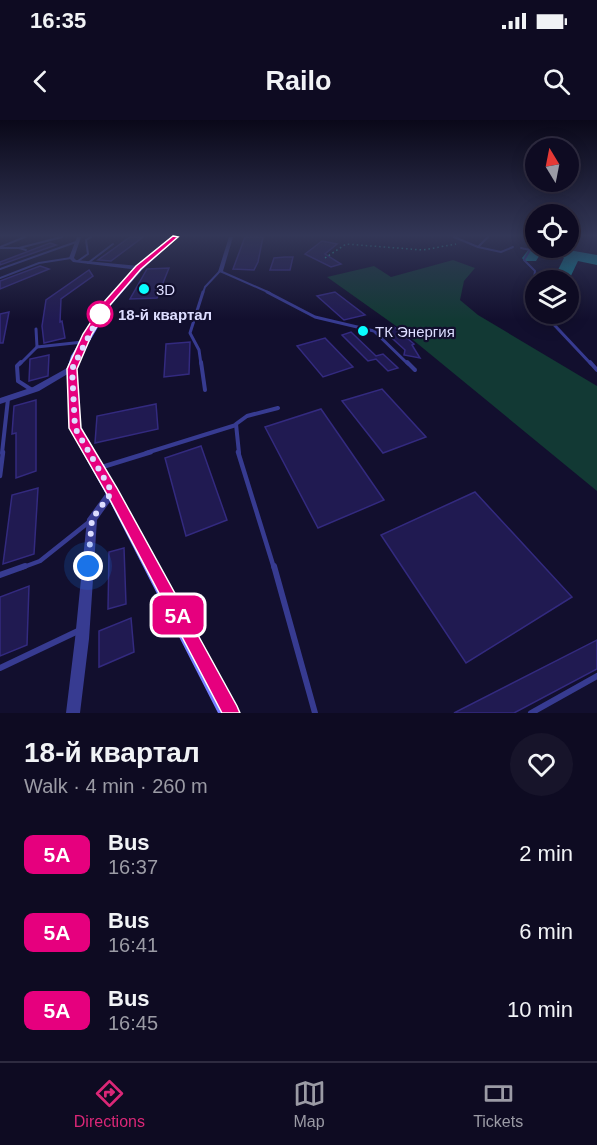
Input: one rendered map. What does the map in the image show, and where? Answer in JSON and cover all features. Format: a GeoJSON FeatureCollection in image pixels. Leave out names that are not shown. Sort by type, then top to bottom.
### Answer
{"type":"FeatureCollection","features":[{"type":"Feature","properties":{"kind":"main road"},"geometry":{"type":"LineString","coordinates":[[143,265],[107,304],[83,342],[72,369],[75,428],[112,492],[229,713]]}},
{"type":"Feature","properties":{"kind":"street"},"geometry":{"type":"LineString","coordinates":[[111,265],[139,268]]}},
{"type":"Feature","properties":{"kind":"street"},"geometry":{"type":"LineString","coordinates":[[220,271],[222,265]]}},
{"type":"Feature","properties":{"kind":"street"},"geometry":{"type":"LineString","coordinates":[[4,400],[32,390],[72,369]]}},
{"type":"Feature","properties":{"kind":"street"},"geometry":{"type":"LineString","coordinates":[[72,713],[83,628],[92,519],[112,492]]}},
{"type":"Feature","properties":{"kind":"lane"},"geometry":{"type":"LineString","coordinates":[[0,278],[35,265]]}},
{"type":"Feature","properties":{"kind":"lane"},"geometry":{"type":"LineString","coordinates":[[205,390],[199,350],[190,333],[205,287],[220,271],[272,294],[315,317],[374,332],[415,370]]}},
{"type":"Feature","properties":{"kind":"lane"},"geometry":{"type":"LineString","coordinates":[[553,324],[597,370]]}},
{"type":"Feature","properties":{"kind":"lane"},"geometry":{"type":"LineString","coordinates":[[36,329],[37,347]]}},
{"type":"Feature","properties":{"kind":"lane"},"geometry":{"type":"LineString","coordinates":[[32,390],[18,381],[17,366],[37,347],[83,342]]}},
{"type":"Feature","properties":{"kind":"lane"},"geometry":{"type":"LineString","coordinates":[[0,476],[4,400]]}},
{"type":"Feature","properties":{"kind":"lane"},"geometry":{"type":"LineString","coordinates":[[99,469],[236,425],[248,416],[279,408]]}},
{"type":"Feature","properties":{"kind":"lane"},"geometry":{"type":"LineString","coordinates":[[236,425],[236,445],[315,713]]}},
{"type":"Feature","properties":{"kind":"lane"},"geometry":{"type":"LineString","coordinates":[[0,575],[40,561],[92,519]]}},
{"type":"Feature","properties":{"kind":"lane"},"geometry":{"type":"LineString","coordinates":[[0,668],[83,628]]}},
{"type":"Feature","properties":{"kind":"lane"},"geometry":{"type":"LineString","coordinates":[[531,713],[597,676]]}},
{"type":"Feature","properties":{"kind":"green space"},"geometry":{"type":"Polygon","coordinates":[[[436,265],[466,265],[475,268],[464,281],[460,300],[478,315],[597,386],[597,491],[396,326],[327,277],[374,266],[391,277],[436,265]]]}},
{"type":"Feature","properties":{"kind":"building"},"geometry":{"type":"Polygon","coordinates":[[[235,265],[257,265],[254,270],[233,269],[235,265]]]}},
{"type":"Feature","properties":{"kind":"building"},"geometry":{"type":"Polygon","coordinates":[[[272,265],[291,265],[290,270],[270,270],[272,265]]]}},
{"type":"Feature","properties":{"kind":"building"},"geometry":{"type":"Polygon","coordinates":[[[40,266],[49,269],[0,289],[0,281],[40,266]]]}},
{"type":"Feature","properties":{"kind":"building"},"geometry":{"type":"Polygon","coordinates":[[[169,268],[157,298],[130,299],[147,269],[169,268]]]}},
{"type":"Feature","properties":{"kind":"building"},"geometry":{"type":"Polygon","coordinates":[[[89,270],[93,276],[61,299],[60,322],[62,321],[65,338],[44,343],[42,326],[46,300],[89,270]]]}},
{"type":"Feature","properties":{"kind":"building"},"geometry":{"type":"Polygon","coordinates":[[[335,292],[365,315],[344,320],[317,296],[335,292]]]}},
{"type":"Feature","properties":{"kind":"building"},"geometry":{"type":"Polygon","coordinates":[[[9,312],[3,343],[0,343],[0,314],[9,312]]]}},
{"type":"Feature","properties":{"kind":"building"},"geometry":{"type":"Polygon","coordinates":[[[393,326],[414,344],[412,345],[420,358],[404,355],[405,350],[382,329],[393,326]]]}},
{"type":"Feature","properties":{"kind":"building"},"geometry":{"type":"Polygon","coordinates":[[[351,332],[376,356],[383,354],[398,368],[388,371],[376,359],[368,361],[342,335],[351,332]]]}},
{"type":"Feature","properties":{"kind":"building"},"geometry":{"type":"Polygon","coordinates":[[[325,338],[353,367],[323,377],[297,346],[325,338]]]}},
{"type":"Feature","properties":{"kind":"building"},"geometry":{"type":"Polygon","coordinates":[[[190,342],[189,374],[164,377],[166,344],[190,342]]]}},
{"type":"Feature","properties":{"kind":"building"},"geometry":{"type":"Polygon","coordinates":[[[49,355],[48,376],[29,381],[30,359],[49,355]]]}},
{"type":"Feature","properties":{"kind":"building"},"geometry":{"type":"Polygon","coordinates":[[[382,389],[426,437],[383,453],[342,401],[382,389]]]}},
{"type":"Feature","properties":{"kind":"building"},"geometry":{"type":"Polygon","coordinates":[[[36,400],[36,471],[16,478],[16,433],[12,434],[14,406],[36,400]]]}},
{"type":"Feature","properties":{"kind":"building"},"geometry":{"type":"Polygon","coordinates":[[[156,404],[158,429],[95,443],[97,416],[156,404]]]}},
{"type":"Feature","properties":{"kind":"building"},"geometry":{"type":"Polygon","coordinates":[[[321,409],[384,500],[318,528],[265,427],[321,409]]]}},
{"type":"Feature","properties":{"kind":"building"},"geometry":{"type":"Polygon","coordinates":[[[201,446],[227,520],[186,536],[165,458],[201,446]]]}},
{"type":"Feature","properties":{"kind":"building"},"geometry":{"type":"Polygon","coordinates":[[[38,488],[34,554],[3,564],[12,495],[38,488]]]}},
{"type":"Feature","properties":{"kind":"building"},"geometry":{"type":"Polygon","coordinates":[[[475,492],[572,597],[466,663],[381,535],[475,492]]]}},
{"type":"Feature","properties":{"kind":"building"},"geometry":{"type":"Polygon","coordinates":[[[124,548],[126,604],[108,609],[109,552],[124,548]]]}},
{"type":"Feature","properties":{"kind":"building"},"geometry":{"type":"Polygon","coordinates":[[[29,586],[27,645],[0,656],[0,597],[29,586]]]}},
{"type":"Feature","properties":{"kind":"building"},"geometry":{"type":"Polygon","coordinates":[[[131,618],[134,652],[99,667],[99,631],[131,618]]]}},
{"type":"Feature","properties":{"kind":"building"},"geometry":{"type":"Polygon","coordinates":[[[597,640],[597,669],[514,713],[454,713],[597,640]]]}},
{"type":"Feature","properties":{"kind":"taxiway"},"geometry":{"type":"LineString","coordinates":[[566,270],[568,265]]}},
{"type":"Feature","properties":{"kind":"bus line","name":"5А"},"geometry":{"type":"LineString","coordinates":[[143,265],[107,304],[87,334],[76,356],[72,369],[75,428],[112,492],[229,713]]}},
{"type":"Feature","properties":{"kind":"place","name":"3D"},"geometry":{"type":"Point","coordinates":[144,289]}},
{"type":"Feature","properties":{"kind":"place","name":"18-й квартал"},"geometry":{"type":"Point","coordinates":[100,314]}},
{"type":"Feature","properties":{"kind":"place","name":"ТК Энергия"},"geometry":{"type":"Point","coordinates":[363,331]}},
{"type":"Feature","properties":{"kind":"route"},"geometry":{"type":"LineString","coordinates":[[88,566],[92,519],[112,492],[75,428],[72,369],[87,334],[100,314]]}}]}
